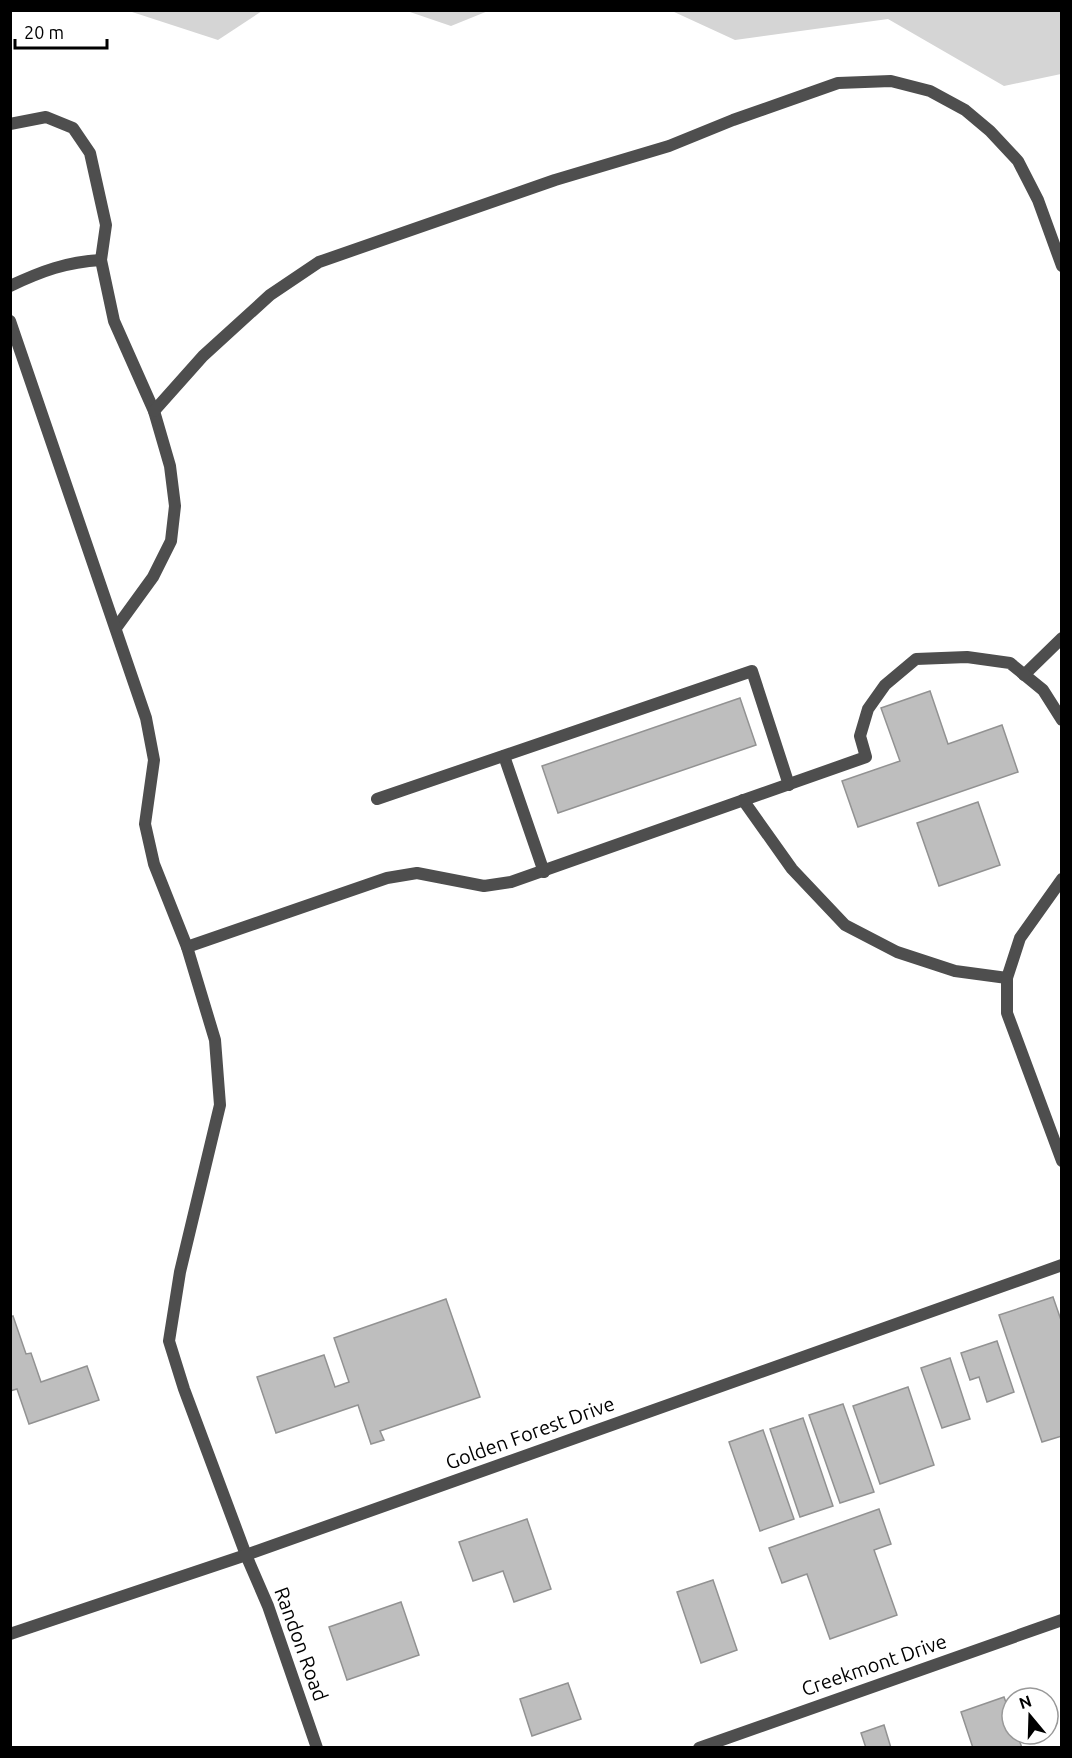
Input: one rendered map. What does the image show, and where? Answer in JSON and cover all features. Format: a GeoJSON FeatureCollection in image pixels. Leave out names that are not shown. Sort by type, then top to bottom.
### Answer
{"type":"FeatureCollection","features":[{"type":"Feature","properties":{"kind":"street"},"geometry":{"type":"LineString","coordinates":[[154,411],[203,356],[270,295],[319,262],[555,180],[669,146],[733,120],[838,83],[891,81],[930,92],[965,110],[990,131],[1018,161],[1038,200],[1062,266]]}},
{"type":"Feature","properties":{"kind":"street"},"geometry":{"type":"LineString","coordinates":[[10,124],[46,117],[73,128],[90,153],[105,225],[101,260],[114,321],[154,411],[170,466],[175,506],[171,540],[153,577],[116,628]]}},
{"type":"Feature","properties":{"kind":"street"},"geometry":{"type":"LineString","coordinates":[[10,286],[46,269],[78,261],[101,260]]}},
{"type":"Feature","properties":{"kind":"street","name":"Randon Road"},"geometry":{"type":"LineString","coordinates":[[10,321],[146,718],[153,760],[145,824],[154,864],[187,947],[214,1040],[220,1105],[180,1272],[169,1341],[184,1389],[246,1555],[268,1606],[317,1748]]}},
{"type":"Feature","properties":{"kind":"street"},"geometry":{"type":"LineString","coordinates":[[1024,675],[1062,638]]}},
{"type":"Feature","properties":{"kind":"street"},"geometry":{"type":"LineString","coordinates":[[187,947],[387,878],[417,873],[484,886],[511,882],[866,758],[860,736],[868,709],[885,685],[915,658],[967,657],[1010,663],[1042,690],[1062,720]]}},
{"type":"Feature","properties":{"kind":"street"},"geometry":{"type":"LineString","coordinates":[[377,799],[752,671],[789,784]]}},
{"type":"Feature","properties":{"kind":"street"},"geometry":{"type":"LineString","coordinates":[[504,756],[544,872]]}},
{"type":"Feature","properties":{"kind":"street"},"geometry":{"type":"LineString","coordinates":[[743,800],[792,869],[845,925],[897,952],[955,971],[1007,978]]}},
{"type":"Feature","properties":{"kind":"street"},"geometry":{"type":"LineString","coordinates":[[1062,879],[1020,938],[1007,978],[1007,1013],[1062,1161]]}},
{"type":"Feature","properties":{"kind":"street","name":"Golden Forest Drive"},"geometry":{"type":"LineString","coordinates":[[10,1634],[246,1555],[1062,1265]]}},
{"type":"Feature","properties":{"kind":"street","name":"Creekmont Drive"},"geometry":{"type":"LineString","coordinates":[[699,1748],[1062,1620]]}},
{"type":"Feature","properties":{"kind":"shaded area"},"geometry":{"type":"Polygon","coordinates":[[[262,10],[218,40],[129,11],[262,10]]]}},
{"type":"Feature","properties":{"kind":"shaded area"},"geometry":{"type":"Polygon","coordinates":[[[407,11],[488,11],[451,26],[407,11]]]}},
{"type":"Feature","properties":{"kind":"shaded area"},"geometry":{"type":"Polygon","coordinates":[[[672,11],[1061,11],[1061,74],[1004,86],[888,19],[735,40],[672,11]]]}},
{"type":"Feature","properties":{"kind":"building"},"geometry":{"type":"Polygon","coordinates":[[[930,691],[948,744],[1002,725],[1018,772],[858,827],[842,781],[900,761],[881,708],[930,691]]]}},
{"type":"Feature","properties":{"kind":"building"},"geometry":{"type":"Polygon","coordinates":[[[740,698],[756,745],[558,813],[542,766],[740,698]]]}},
{"type":"Feature","properties":{"kind":"building"},"geometry":{"type":"Polygon","coordinates":[[[978,802],[1000,865],[939,886],[917,823],[978,802]]]}},
{"type":"Feature","properties":{"kind":"building"},"geometry":{"type":"Polygon","coordinates":[[[1053,1297],[1062,1323],[1062,1436],[1042,1442],[999,1315],[1053,1297]]]}},
{"type":"Feature","properties":{"kind":"building"},"geometry":{"type":"Polygon","coordinates":[[[446,1299],[480,1397],[380,1431],[384,1440],[371,1444],[358,1405],[276,1433],[257,1377],[324,1355],[335,1387],[349,1382],[334,1338],[446,1299]]]}},
{"type":"Feature","properties":{"kind":"building"},"geometry":{"type":"Polygon","coordinates":[[[13,1316],[26,1354],[31,1353],[41,1382],[87,1366],[99,1400],[29,1424],[17,1389],[10,1391],[10,1317],[13,1316]]]}},
{"type":"Feature","properties":{"kind":"building"},"geometry":{"type":"Polygon","coordinates":[[[997,1341],[1014,1392],[987,1402],[979,1377],[970,1380],[961,1353],[997,1341]]]}},
{"type":"Feature","properties":{"kind":"building"},"geometry":{"type":"Polygon","coordinates":[[[950,1358],[970,1419],[942,1428],[921,1368],[950,1358]]]}},
{"type":"Feature","properties":{"kind":"building"},"geometry":{"type":"Polygon","coordinates":[[[908,1387],[934,1465],[880,1484],[853,1406],[908,1387]]]}},
{"type":"Feature","properties":{"kind":"building"},"geometry":{"type":"Polygon","coordinates":[[[843,1404],[874,1492],[840,1503],[809,1415],[843,1404]]]}},
{"type":"Feature","properties":{"kind":"building"},"geometry":{"type":"Polygon","coordinates":[[[803,1418],[833,1506],[800,1517],[770,1429],[803,1418]]]}},
{"type":"Feature","properties":{"kind":"building"},"geometry":{"type":"Polygon","coordinates":[[[763,1430],[794,1519],[760,1531],[729,1442],[763,1430]]]}},
{"type":"Feature","properties":{"kind":"building"},"geometry":{"type":"Polygon","coordinates":[[[879,1509],[891,1544],[874,1550],[897,1615],[830,1639],[807,1574],[782,1583],[769,1548],[879,1509]]]}},
{"type":"Feature","properties":{"kind":"building"},"geometry":{"type":"Polygon","coordinates":[[[527,1519],[551,1589],[514,1602],[503,1571],[473,1581],[459,1542],[527,1519]]]}},
{"type":"Feature","properties":{"kind":"building"},"geometry":{"type":"Polygon","coordinates":[[[713,1580],[737,1650],[701,1663],[677,1592],[713,1580]]]}},
{"type":"Feature","properties":{"kind":"building"},"geometry":{"type":"Polygon","coordinates":[[[401,1602],[419,1655],[347,1680],[329,1627],[401,1602]]]}},
{"type":"Feature","properties":{"kind":"building"},"geometry":{"type":"Polygon","coordinates":[[[568,1683],[581,1719],[532,1736],[520,1699],[568,1683]]]}},
{"type":"Feature","properties":{"kind":"building"},"geometry":{"type":"Polygon","coordinates":[[[1000,1698],[1000,1746],[1021,1746],[1022,1748],[973,1748],[961,1712],[1000,1698]]]}},
{"type":"Feature","properties":{"kind":"building"},"geometry":{"type":"Polygon","coordinates":[[[884,1725],[891,1748],[866,1748],[861,1733],[884,1725]]]}}]}
